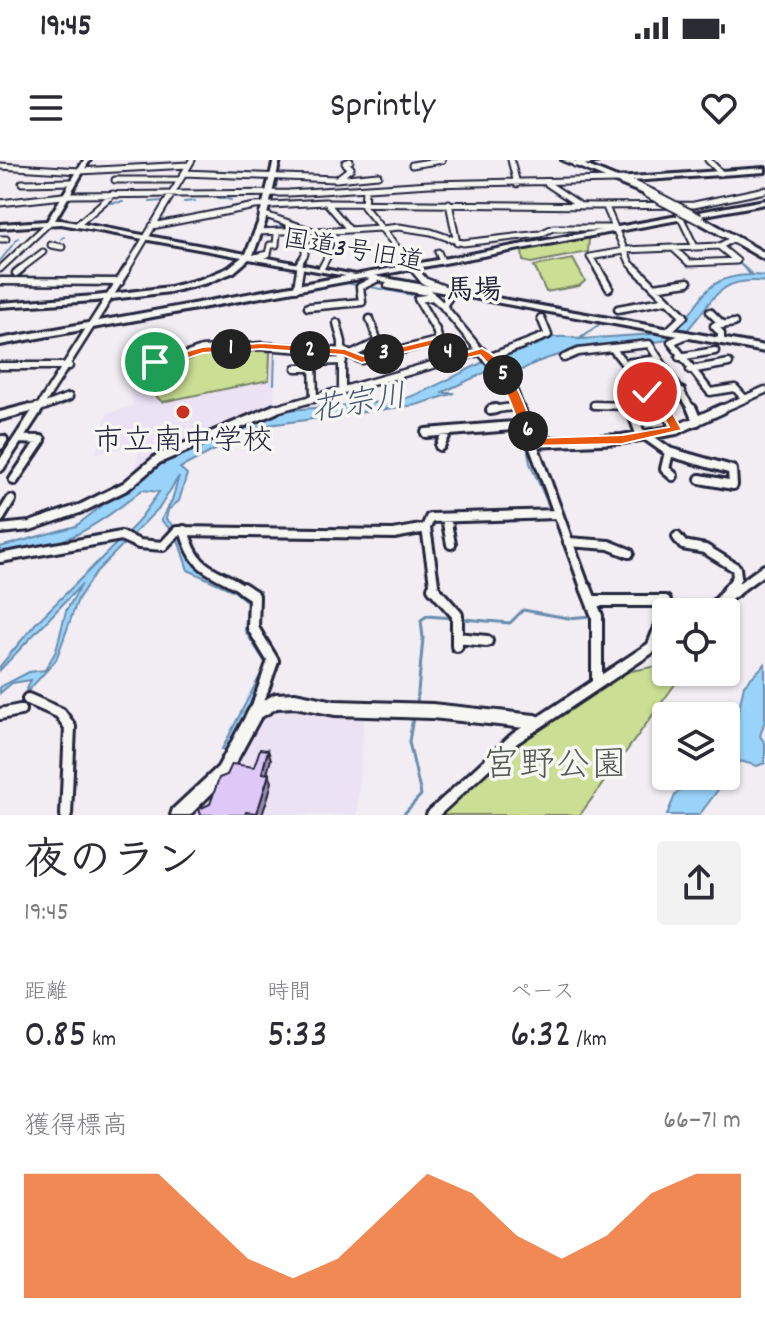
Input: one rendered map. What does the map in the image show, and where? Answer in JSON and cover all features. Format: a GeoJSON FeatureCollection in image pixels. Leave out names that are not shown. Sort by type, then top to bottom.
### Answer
{"type":"FeatureCollection","features":[{"type":"Feature","properties":{"kind":"highway"},"geometry":{"type":"LineString","coordinates":[[570,162],[647,192],[765,257]]}},
{"type":"Feature","properties":{"kind":"street"},"geometry":{"type":"LineString","coordinates":[[0,269],[50,222],[87,160]]}},
{"type":"Feature","properties":{"kind":"street"},"geometry":{"type":"LineString","coordinates":[[252,256],[277,160]]}},
{"type":"Feature","properties":{"kind":"street"},"geometry":{"type":"LineString","coordinates":[[412,165],[442,160]]}},
{"type":"Feature","properties":{"kind":"street"},"geometry":{"type":"LineString","coordinates":[[511,160],[517,184]]}},
{"type":"Feature","properties":{"kind":"street"},"geometry":{"type":"LineString","coordinates":[[570,162],[597,160]]}},
{"type":"Feature","properties":{"kind":"street"},"geometry":{"type":"LineString","coordinates":[[708,160],[721,173]]}},
{"type":"Feature","properties":{"kind":"street"},"geometry":{"type":"LineString","coordinates":[[349,229],[326,202],[326,192],[336,179],[351,168],[345,163],[350,161]]}},
{"type":"Feature","properties":{"kind":"street"},"geometry":{"type":"LineString","coordinates":[[0,166],[80,171],[190,162]]}},
{"type":"Feature","properties":{"kind":"street"},"geometry":{"type":"LineString","coordinates":[[0,467],[4,453],[19,439],[69,366],[190,162]]}},
{"type":"Feature","properties":{"kind":"street"},"geometry":{"type":"LineString","coordinates":[[0,203],[113,194],[326,192],[430,184],[548,184],[765,170]]}},
{"type":"Feature","properties":{"kind":"street"},"geometry":{"type":"LineString","coordinates":[[184,173],[336,179],[378,175]]}},
{"type":"Feature","properties":{"kind":"street"},"geometry":{"type":"LineString","coordinates":[[115,180],[180,180]]}},
{"type":"Feature","properties":{"kind":"street"},"geometry":{"type":"LineString","coordinates":[[619,180],[658,195]]}},
{"type":"Feature","properties":{"kind":"street"},"geometry":{"type":"LineString","coordinates":[[22,183],[73,182]]}},
{"type":"Feature","properties":{"kind":"street"},"geometry":{"type":"LineString","coordinates":[[548,184],[572,203],[604,206]]}},
{"type":"Feature","properties":{"kind":"street"},"geometry":{"type":"LineString","coordinates":[[365,190],[364,207],[424,281],[452,292],[443,306]]}},
{"type":"Feature","properties":{"kind":"street"},"geometry":{"type":"LineString","coordinates":[[152,226],[264,205],[364,201],[449,203],[533,211],[531,205],[705,202],[765,190]]}},
{"type":"Feature","properties":{"kind":"street"},"geometry":{"type":"LineString","coordinates":[[72,230],[113,194]]}},
{"type":"Feature","properties":{"kind":"street"},"geometry":{"type":"LineString","coordinates":[[705,202],[721,195]]}},
{"type":"Feature","properties":{"kind":"street"},"geometry":{"type":"LineString","coordinates":[[308,307],[362,302],[360,287],[384,281],[440,256],[614,229],[679,213],[765,202]]}},
{"type":"Feature","properties":{"kind":"street"},"geometry":{"type":"LineString","coordinates":[[449,203],[457,243]]}},
{"type":"Feature","properties":{"kind":"street"},"geometry":{"type":"LineString","coordinates":[[604,206],[636,270],[684,316],[669,332]]}},
{"type":"Feature","properties":{"kind":"street"},"geometry":{"type":"LineString","coordinates":[[679,213],[695,247]]}},
{"type":"Feature","properties":{"kind":"street"},"geometry":{"type":"LineString","coordinates":[[262,214],[307,230]]}},
{"type":"Feature","properties":{"kind":"street","name":"国道3号旧道"},"geometry":{"type":"LineString","coordinates":[[0,226],[50,222],[72,230],[146,237],[360,276]]}},
{"type":"Feature","properties":{"kind":"street"},"geometry":{"type":"LineString","coordinates":[[257,232],[407,228],[431,232],[457,243],[505,240],[578,225],[614,229]]}},
{"type":"Feature","properties":{"kind":"street"},"geometry":{"type":"LineString","coordinates":[[407,228],[411,238]]}},
{"type":"Feature","properties":{"kind":"street"},"geometry":{"type":"LineString","coordinates":[[297,288],[307,230]]}},
{"type":"Feature","properties":{"kind":"street"},"geometry":{"type":"LineString","coordinates":[[0,305],[113,295],[210,281],[230,272],[252,256],[268,254],[277,236],[287,238],[287,234]]}},
{"type":"Feature","properties":{"kind":"street"},"geometry":{"type":"LineString","coordinates":[[609,288],[590,257],[624,250],[719,246],[733,239]]}},
{"type":"Feature","properties":{"kind":"street"},"geometry":{"type":"LineString","coordinates":[[51,245],[62,247]]}},
{"type":"Feature","properties":{"kind":"street"},"geometry":{"type":"LineString","coordinates":[[602,245],[606,254]]}},
{"type":"Feature","properties":{"kind":"street"},"geometry":{"type":"LineString","coordinates":[[305,246],[330,248],[321,269]]}},
{"type":"Feature","properties":{"kind":"street"},"geometry":{"type":"LineString","coordinates":[[673,248],[689,263],[737,261],[719,246]]}},
{"type":"Feature","properties":{"kind":"street"},"geometry":{"type":"LineString","coordinates":[[16,273],[43,252]]}},
{"type":"Feature","properties":{"kind":"street"},"geometry":{"type":"LineString","coordinates":[[11,259],[35,258]]}},
{"type":"Feature","properties":{"kind":"street"},"geometry":{"type":"LineString","coordinates":[[315,258],[326,260]]}},
{"type":"Feature","properties":{"kind":"street"},"geometry":{"type":"LineString","coordinates":[[0,342],[360,276],[429,292],[511,384],[566,547],[597,616],[597,681]]}},
{"type":"Feature","properties":{"kind":"street"},"geometry":{"type":"LineString","coordinates":[[0,281],[120,282]]}},
{"type":"Feature","properties":{"kind":"street","name":"国道3号旧道"},"geometry":{"type":"LineString","coordinates":[[384,281],[765,349]]}},
{"type":"Feature","properties":{"kind":"street"},"geometry":{"type":"LineString","coordinates":[[654,287],[688,282]]}},
{"type":"Feature","properties":{"kind":"street"},"geometry":{"type":"LineString","coordinates":[[433,297],[418,299],[436,330],[441,348],[457,358]]}},
{"type":"Feature","properties":{"kind":"street"},"geometry":{"type":"LineString","coordinates":[[618,309],[667,300]]}},
{"type":"Feature","properties":{"kind":"street"},"geometry":{"type":"LineString","coordinates":[[710,312],[723,325]]}},
{"type":"Feature","properties":{"kind":"street"},"geometry":{"type":"LineString","coordinates":[[489,358],[548,335],[541,318]]}},
{"type":"Feature","properties":{"kind":"street"},"geometry":{"type":"LineString","coordinates":[[353,354],[374,341],[370,319]]}},
{"type":"Feature","properties":{"kind":"street"},"geometry":{"type":"LineString","coordinates":[[337,323],[343,352],[342,387]]}},
{"type":"Feature","properties":{"kind":"street"},"geometry":{"type":"LineString","coordinates":[[721,341],[721,333],[714,326],[734,323]]}},
{"type":"Feature","properties":{"kind":"street"},"geometry":{"type":"LineString","coordinates":[[686,335],[671,342],[679,357],[710,392],[735,388],[745,399]]}},
{"type":"Feature","properties":{"kind":"street"},"geometry":{"type":"LineString","coordinates":[[310,337],[312,351]]}},
{"type":"Feature","properties":{"kind":"street"},"geometry":{"type":"LineString","coordinates":[[139,352],[133,374],[202,350],[280,346],[286,341]]}},
{"type":"Feature","properties":{"kind":"street"},"geometry":{"type":"LineString","coordinates":[[262,346],[343,352],[362,360],[437,341]]}},
{"type":"Feature","properties":{"kind":"street"},"geometry":{"type":"LineString","coordinates":[[564,358],[578,352],[649,344],[682,391],[697,421]]}},
{"type":"Feature","properties":{"kind":"street"},"geometry":{"type":"LineString","coordinates":[[156,365],[161,345]]}},
{"type":"Feature","properties":{"kind":"street"},"geometry":{"type":"LineString","coordinates":[[612,348],[647,392],[656,395],[682,391]]}},
{"type":"Feature","properties":{"kind":"street"},"geometry":{"type":"LineString","coordinates":[[0,529],[27,528],[49,521],[116,491],[156,460],[238,421],[314,399],[342,387],[379,381],[482,351]]}},
{"type":"Feature","properties":{"kind":"street"},"geometry":{"type":"LineString","coordinates":[[679,357],[715,351]]}},
{"type":"Feature","properties":{"kind":"street"},"geometry":{"type":"LineString","coordinates":[[624,363],[659,359]]}},
{"type":"Feature","properties":{"kind":"street"},"geometry":{"type":"LineString","coordinates":[[314,399],[313,362],[343,361]]}},
{"type":"Feature","properties":{"kind":"street"},"geometry":{"type":"LineString","coordinates":[[690,370],[729,363]]}},
{"type":"Feature","properties":{"kind":"street"},"geometry":{"type":"LineString","coordinates":[[0,376],[3,366],[69,366]]}},
{"type":"Feature","properties":{"kind":"street"},"geometry":{"type":"LineString","coordinates":[[296,368],[313,368]]}},
{"type":"Feature","properties":{"kind":"street"},"geometry":{"type":"LineString","coordinates":[[637,380],[669,376]]}},
{"type":"Feature","properties":{"kind":"street"},"geometry":{"type":"LineString","coordinates":[[533,443],[676,430],[765,390]]}},
{"type":"Feature","properties":{"kind":"street"},"geometry":{"type":"LineString","coordinates":[[625,394],[643,435],[669,452],[735,471],[733,485],[700,479]]}},
{"type":"Feature","properties":{"kind":"street"},"geometry":{"type":"LineString","coordinates":[[656,395],[676,430]]}},
{"type":"Feature","properties":{"kind":"street"},"geometry":{"type":"LineString","coordinates":[[0,416],[69,397]]}},
{"type":"Feature","properties":{"kind":"street"},"geometry":{"type":"LineString","coordinates":[[594,405],[630,406]]}},
{"type":"Feature","properties":{"kind":"street"},"geometry":{"type":"LineString","coordinates":[[491,410],[519,406]]}},
{"type":"Feature","properties":{"kind":"street"},"geometry":{"type":"LineString","coordinates":[[426,433],[526,425]]}},
{"type":"Feature","properties":{"kind":"street"},"geometry":{"type":"LineString","coordinates":[[440,446],[447,432]]}},
{"type":"Feature","properties":{"kind":"street"},"geometry":{"type":"LineString","coordinates":[[14,480],[41,440],[19,439]]}},
{"type":"Feature","properties":{"kind":"street"},"geometry":{"type":"LineString","coordinates":[[669,452],[665,469],[673,476]]}},
{"type":"Feature","properties":{"kind":"street"},"geometry":{"type":"LineString","coordinates":[[0,518],[11,500]]}},
{"type":"Feature","properties":{"kind":"street"},"geometry":{"type":"LineString","coordinates":[[487,641],[457,642],[457,615],[437,595],[431,580],[426,528],[430,518],[557,514]]}},
{"type":"Feature","properties":{"kind":"street"},"geometry":{"type":"LineString","coordinates":[[446,518],[451,544]]}},
{"type":"Feature","properties":{"kind":"street"},"geometry":{"type":"LineString","coordinates":[[0,558],[121,536],[139,544],[163,546],[177,531],[184,530],[368,534],[406,533],[426,528]]}},
{"type":"Feature","properties":{"kind":"street"},"geometry":{"type":"LineString","coordinates":[[179,815],[223,772],[255,713],[273,661],[253,628],[254,596],[241,586],[198,568],[191,559],[184,530]]}},
{"type":"Feature","properties":{"kind":"street"},"geometry":{"type":"LineString","coordinates":[[677,537],[683,545],[719,555],[736,568],[737,577],[722,598]]}},
{"type":"Feature","properties":{"kind":"street"},"geometry":{"type":"LineString","coordinates":[[566,547],[609,545],[629,553]]}},
{"type":"Feature","properties":{"kind":"street"},"geometry":{"type":"LineString","coordinates":[[726,598],[765,569]]}},
{"type":"Feature","properties":{"kind":"street"},"geometry":{"type":"LineString","coordinates":[[591,601],[652,601]]}},
{"type":"Feature","properties":{"kind":"street"},"geometry":{"type":"LineString","coordinates":[[432,815],[490,755],[535,722],[652,647]]}},
{"type":"Feature","properties":{"kind":"street"},"geometry":{"type":"LineString","coordinates":[[28,699],[70,722],[72,740],[66,815]]}},
{"type":"Feature","properties":{"kind":"street"},"geometry":{"type":"LineString","coordinates":[[255,713],[275,701],[295,700],[328,708],[432,711],[535,722]]}},
{"type":"Feature","properties":{"kind":"street"},"geometry":{"type":"LineString","coordinates":[[0,714],[20,710]]}},
{"type":"Feature","properties":{"kind":"shaded area","name":"市立南中学校"},"geometry":{"type":"Polygon","coordinates":[[[262,347],[274,351],[275,406],[237,418],[153,457],[133,477],[140,445],[96,453],[107,413],[132,407],[130,376],[196,353],[262,347]]]}},
{"type":"Feature","properties":{"kind":"shaded area"},"geometry":{"type":"Polygon","coordinates":[[[286,708],[364,718],[357,815],[191,815],[231,774],[257,724],[268,714],[286,708]]]}},
{"type":"Feature","properties":{"kind":"green space"},"geometry":{"type":"Polygon","coordinates":[[[589,238],[588,252],[531,263],[523,261],[522,249],[589,238]]]}},
{"type":"Feature","properties":{"kind":"green space"},"geometry":{"type":"Polygon","coordinates":[[[573,259],[585,281],[579,286],[546,292],[534,266],[573,259]]]}},
{"type":"Feature","properties":{"kind":"green space"},"geometry":{"type":"Polygon","coordinates":[[[270,352],[269,380],[162,402],[152,392],[158,367],[206,353],[270,352]]]}},
{"type":"Feature","properties":{"kind":"green space","name":"宮野公園"},"geometry":{"type":"Polygon","coordinates":[[[652,667],[652,686],[674,686],[662,702],[652,702],[652,716],[580,815],[433,815],[494,755],[616,674],[652,667]]]}},
{"type":"Feature","properties":{"kind":"water","name":"花宗川"},"geometry":{"type":"Polygon","coordinates":[[[738,262],[753,275],[765,276],[765,282],[747,281],[723,289],[680,337],[568,353],[526,367],[510,379],[516,369],[505,363],[441,393],[455,393],[416,405],[261,426],[180,468],[187,474],[179,501],[168,510],[166,519],[176,528],[172,531],[161,520],[172,500],[179,476],[160,507],[96,572],[78,599],[56,660],[27,692],[19,707],[31,680],[12,683],[0,693],[0,687],[29,672],[45,670],[56,651],[66,611],[82,584],[0,670],[0,666],[36,623],[136,524],[159,492],[142,490],[92,526],[60,542],[0,557],[0,547],[76,526],[148,469],[250,419],[290,410],[396,401],[402,399],[393,380],[403,399],[538,340],[559,337],[579,339],[602,322],[581,339],[669,333],[689,315],[709,288],[733,277],[751,275],[738,262]]]}},
{"type":"Feature","properties":{"kind":"water"},"geometry":{"type":"Polygon","coordinates":[[[181,534],[194,563],[202,571],[252,599],[251,624],[270,666],[228,752],[222,749],[266,664],[245,631],[247,602],[234,591],[188,570],[177,537],[181,534]]]}},
{"type":"Feature","properties":{"kind":"water"},"geometry":{"type":"Polygon","coordinates":[[[765,664],[765,720],[760,736],[765,743],[765,763],[757,766],[740,761],[740,704],[744,685],[765,664]]]}},
{"type":"Feature","properties":{"kind":"water"},"geometry":{"type":"Polygon","coordinates":[[[681,790],[718,790],[699,815],[667,815],[675,795],[681,790]]]}},
{"type":"Feature","properties":{"kind":"building"},"geometry":{"type":"Polygon","coordinates":[[[260,749],[268,750],[262,773],[269,774],[257,813],[201,815],[199,809],[210,804],[219,778],[227,775],[232,764],[254,767],[260,749]]]}},
{"type":"Feature","properties":{"kind":"waterway"},"geometry":{"type":"LineString","coordinates":[[219,199],[225,199]]}},
{"type":"Feature","properties":{"kind":"waterway"},"geometry":{"type":"LineString","coordinates":[[227,199],[231,200]]}},
{"type":"Feature","properties":{"kind":"waterway"},"geometry":{"type":"LineString","coordinates":[[150,202],[161,201]]}},
{"type":"Feature","properties":{"kind":"waterway"},"geometry":{"type":"LineString","coordinates":[[184,202],[195,201]]}},
{"type":"Feature","properties":{"kind":"waterway"},"geometry":{"type":"LineString","coordinates":[[109,203],[123,202]]}},
{"type":"Feature","properties":{"kind":"waterway"},"geometry":{"type":"LineString","coordinates":[[268,229],[289,225]]}},
{"type":"Feature","properties":{"kind":"waterway"},"geometry":{"type":"LineString","coordinates":[[0,261],[18,238]]}},
{"type":"Feature","properties":{"kind":"waterway"},"geometry":{"type":"LineString","coordinates":[[343,282],[360,286]]}},
{"type":"Feature","properties":{"kind":"waterway"},"geometry":{"type":"LineString","coordinates":[[366,286],[412,295]]}},
{"type":"Feature","properties":{"kind":"waterway"},"geometry":{"type":"LineString","coordinates":[[415,295],[424,295]]}},
{"type":"Feature","properties":{"kind":"waterway"},"geometry":{"type":"LineString","coordinates":[[274,384],[275,352]]}},
{"type":"Feature","properties":{"kind":"waterway"},"geometry":{"type":"LineString","coordinates":[[511,393],[515,406]]}},
{"type":"Feature","properties":{"kind":"waterway"},"geometry":{"type":"LineString","coordinates":[[525,435],[530,463],[551,511]]}},
{"type":"Feature","properties":{"kind":"waterway"},"geometry":{"type":"LineString","coordinates":[[553,517],[581,590]]}},
{"type":"Feature","properties":{"kind":"waterway"},"geometry":{"type":"LineString","coordinates":[[463,619],[510,623],[523,610],[568,618],[591,616],[580,588]]}},
{"type":"Feature","properties":{"kind":"waterway"},"geometry":{"type":"LineString","coordinates":[[417,703],[423,638],[421,620],[427,616],[453,618]]}},
{"type":"Feature","properties":{"kind":"waterway"},"geometry":{"type":"LineString","coordinates":[[403,815],[421,795],[409,742],[413,717]]}},
{"type":"Feature","properties":{"kind":"waterway"},"geometry":{"type":"LineString","coordinates":[[219,763],[225,751]]}},
{"type":"Feature","properties":{"kind":"place","name":"市立南中学校"},"geometry":{"type":"Point","coordinates":[183,412]}},
{"type":"Feature","properties":{"kind":"district","name":"馬場"},"geometry":{"type":"Point","coordinates":[474,293]}},
{"type":"Feature","properties":{"kind":"route"},"geometry":{"type":"LineString","coordinates":[[155,362],[156,365],[202,350],[262,346],[275,350],[345,352],[362,360],[437,341],[441,348],[457,358],[482,351],[489,358],[511,384],[533,443],[622,439],[676,430],[656,394],[647,392]]}}]}
